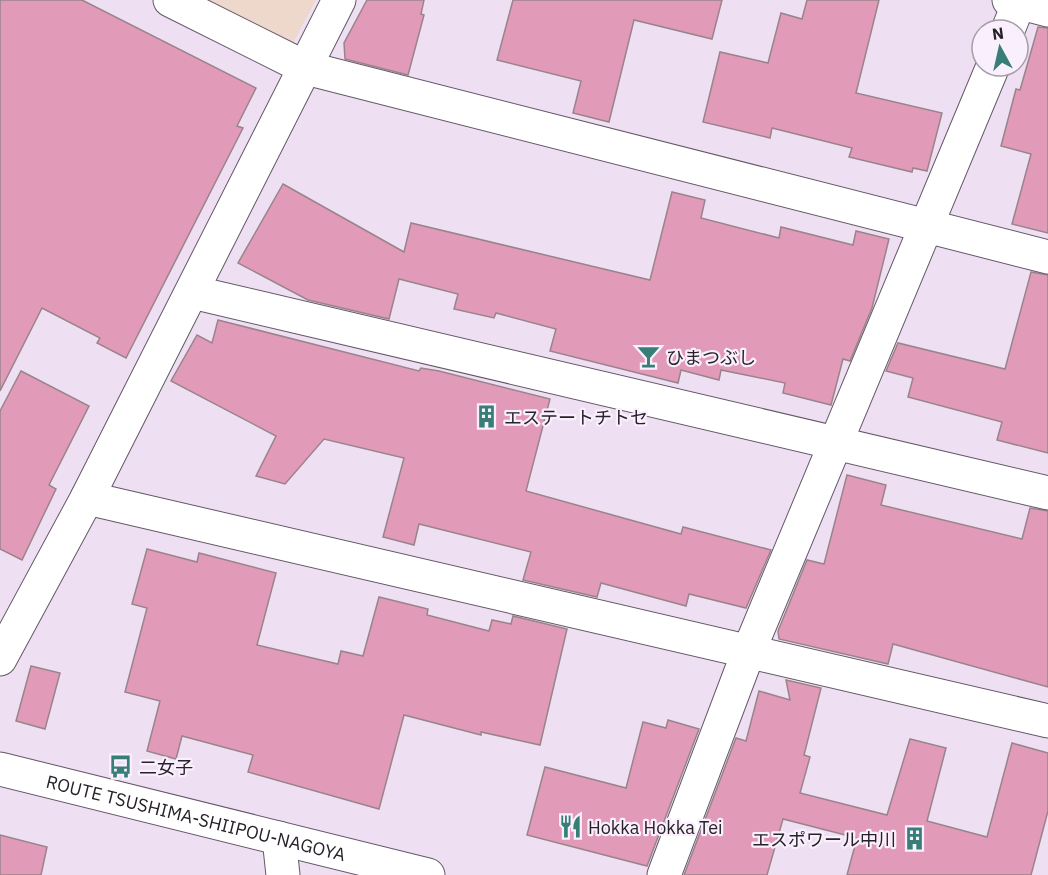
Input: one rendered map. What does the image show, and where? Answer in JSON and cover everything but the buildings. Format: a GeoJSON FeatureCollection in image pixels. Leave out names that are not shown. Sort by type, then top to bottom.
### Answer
{"type":"FeatureCollection","features":[{"type":"Feature","properties":{"kind":"street"},"geometry":{"type":"LineString","coordinates":[[170,0],[306,68],[1048,257]]}},
{"type":"Feature","properties":{"kind":"street"},"geometry":{"type":"LineString","coordinates":[[0,659],[87,498],[339,0]]}},
{"type":"Feature","properties":{"kind":"street"},"geometry":{"type":"LineString","coordinates":[[664,875],[748,654],[988,78]]}},
{"type":"Feature","properties":{"kind":"street"},"geometry":{"type":"LineString","coordinates":[[192,292],[1048,493]]}},
{"type":"Feature","properties":{"kind":"street"},"geometry":{"type":"LineString","coordinates":[[87,498],[748,654],[1048,722]]}},
{"type":"Feature","properties":{"kind":"street","name":"ROUTE TSUSHIMA-SHIIPOU-NAGOYA"},"geometry":{"type":"LineString","coordinates":[[0,769],[428,875]]}},
{"type":"Feature","properties":{"kind":"street"},"geometry":{"type":"LineString","coordinates":[[279,838],[283,875]]}},
{"type":"Feature","properties":{"kind":"shaded area"},"geometry":{"type":"Polygon","coordinates":[[[188,0],[316,0],[293,43],[281,48],[188,0]]]}},
{"type":"Feature","properties":{"kind":"place","name":"ひまつぶし"},"geometry":{"type":"Point","coordinates":[648,357]}},
{"type":"Feature","properties":{"kind":"place","name":"エステートチトセ"},"geometry":{"type":"Point","coordinates":[486,417]}},
{"type":"Feature","properties":{"kind":"place","name":"二女子"},"geometry":{"type":"Point","coordinates":[121,767]}},
{"type":"Feature","properties":{"kind":"place","name":"Hokka Hokka Tei"},"geometry":{"type":"Point","coordinates":[570,827]}},
{"type":"Feature","properties":{"kind":"place","name":"エスポワール中川"},"geometry":{"type":"Point","coordinates":[914,839]}}]}
